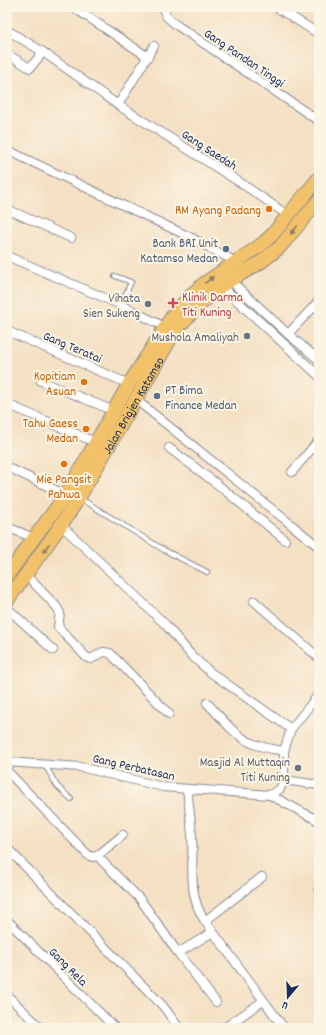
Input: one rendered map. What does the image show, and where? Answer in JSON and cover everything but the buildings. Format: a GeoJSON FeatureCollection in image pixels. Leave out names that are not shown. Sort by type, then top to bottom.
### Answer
{"type":"FeatureCollection","features":[{"type":"Feature","properties":{"kind":"main road","name":"Jalan Brigjen Katamso"},"geometry":{"type":"LineString","coordinates":[[93,460],[97,443],[114,411],[129,384],[173,315],[193,293],[219,273],[261,245],[271,236],[319,178]]}},
{"type":"Feature","properties":{"kind":"main road","name":"Jalan Brigjen Katamso"},"geometry":{"type":"LineString","coordinates":[[7,601],[62,525],[72,496],[93,460],[135,399],[175,331],[197,307],[225,283],[261,262],[280,247],[318,204]]}},
{"type":"Feature","properties":{"kind":"main road","name":"Jalan Brigjen Katamso"},"geometry":{"type":"LineString","coordinates":[[7,576],[34,538],[72,496]]}},
{"type":"Feature","properties":{"kind":"street"},"geometry":{"type":"LineString","coordinates":[[73,7],[148,57]]}},
{"type":"Feature","properties":{"kind":"street","name":"Gang Pandan Tinggi"},"geometry":{"type":"LineString","coordinates":[[163,7],[166,16],[175,24],[319,120]]}},
{"type":"Feature","properties":{"kind":"street"},"geometry":{"type":"LineString","coordinates":[[276,7],[319,34]]}},
{"type":"Feature","properties":{"kind":"street","name":"Gang Saedah"},"geometry":{"type":"LineString","coordinates":[[7,30],[43,52],[118,105],[241,183],[288,216]]}},
{"type":"Feature","properties":{"kind":"street"},"geometry":{"type":"LineString","coordinates":[[118,105],[154,46]]}},
{"type":"Feature","properties":{"kind":"street"},"geometry":{"type":"LineString","coordinates":[[7,54],[30,68],[43,52]]}},
{"type":"Feature","properties":{"kind":"street"},"geometry":{"type":"LineString","coordinates":[[7,150],[192,238],[236,262]]}},
{"type":"Feature","properties":{"kind":"street"},"geometry":{"type":"LineString","coordinates":[[7,209],[71,238]]}},
{"type":"Feature","properties":{"kind":"street"},"geometry":{"type":"LineString","coordinates":[[7,256],[121,305],[165,327]]}},
{"type":"Feature","properties":{"kind":"street"},"geometry":{"type":"LineString","coordinates":[[225,283],[319,360]]}},
{"type":"Feature","properties":{"kind":"street"},"geometry":{"type":"LineString","coordinates":[[225,283],[319,376]]}},
{"type":"Feature","properties":{"kind":"street"},"geometry":{"type":"LineString","coordinates":[[288,334],[319,301]]}},
{"type":"Feature","properties":{"kind":"street","name":"Gang Teratai"},"geometry":{"type":"LineString","coordinates":[[7,331],[129,384]]}},
{"type":"Feature","properties":{"kind":"street"},"geometry":{"type":"LineString","coordinates":[[41,381],[114,411]]}},
{"type":"Feature","properties":{"kind":"street"},"geometry":{"type":"LineString","coordinates":[[135,399],[225,473],[319,547]]}},
{"type":"Feature","properties":{"kind":"street"},"geometry":{"type":"LineString","coordinates":[[7,404],[97,443]]}},
{"type":"Feature","properties":{"kind":"street"},"geometry":{"type":"LineString","coordinates":[[292,472],[319,440]]}},
{"type":"Feature","properties":{"kind":"street"},"geometry":{"type":"LineString","coordinates":[[169,448],[217,484],[285,540]]}},
{"type":"Feature","properties":{"kind":"street"},"geometry":{"type":"LineString","coordinates":[[7,468],[72,496]]}},
{"type":"Feature","properties":{"kind":"street"},"geometry":{"type":"LineString","coordinates":[[217,484],[225,473]]}},
{"type":"Feature","properties":{"kind":"street"},"geometry":{"type":"LineString","coordinates":[[62,525],[165,624],[191,654],[210,672],[291,729]]}},
{"type":"Feature","properties":{"kind":"street"},"geometry":{"type":"LineString","coordinates":[[7,527],[34,538]]}},
{"type":"Feature","properties":{"kind":"street"},"geometry":{"type":"LineString","coordinates":[[26,575],[56,606],[60,613],[58,627],[86,657],[91,659],[103,652],[110,653],[169,714]]}},
{"type":"Feature","properties":{"kind":"street"},"geometry":{"type":"LineString","coordinates":[[254,602],[319,658]]}},
{"type":"Feature","properties":{"kind":"street"},"geometry":{"type":"LineString","coordinates":[[7,608],[53,650]]}},
{"type":"Feature","properties":{"kind":"street"},"geometry":{"type":"LineString","coordinates":[[270,795],[280,789],[284,780],[284,751],[291,729],[319,694]]}},
{"type":"Feature","properties":{"kind":"street"},"geometry":{"type":"LineString","coordinates":[[207,703],[238,735],[247,741],[262,747],[284,751]]}},
{"type":"Feature","properties":{"kind":"street","name":"Gang Perbatasan"},"geometry":{"type":"LineString","coordinates":[[7,762],[80,766],[163,787],[187,790],[270,795]]}},
{"type":"Feature","properties":{"kind":"street"},"geometry":{"type":"LineString","coordinates":[[7,771],[88,855],[92,857],[97,856],[123,835]]}},
{"type":"Feature","properties":{"kind":"street"},"geometry":{"type":"LineString","coordinates":[[284,780],[319,785]]}},
{"type":"Feature","properties":{"kind":"street"},"geometry":{"type":"LineString","coordinates":[[187,790],[192,837],[192,888],[196,906],[205,921],[284,1028]]}},
{"type":"Feature","properties":{"kind":"street"},"geometry":{"type":"LineString","coordinates":[[270,795],[319,821]]}},
{"type":"Feature","properties":{"kind":"street"},"geometry":{"type":"LineString","coordinates":[[7,848],[163,1006],[179,1028]]}},
{"type":"Feature","properties":{"kind":"street"},"geometry":{"type":"LineString","coordinates":[[101,860],[140,899],[178,953],[216,1002]]}},
{"type":"Feature","properties":{"kind":"street"},"geometry":{"type":"LineString","coordinates":[[205,921],[262,877]]}},
{"type":"Feature","properties":{"kind":"street","name":"Gang Rela"},"geometry":{"type":"LineString","coordinates":[[7,920],[115,1028]]}},
{"type":"Feature","properties":{"kind":"street"},"geometry":{"type":"LineString","coordinates":[[178,953],[213,932]]}},
{"type":"Feature","properties":{"kind":"street"},"geometry":{"type":"LineString","coordinates":[[7,995],[42,1028]]}},
{"type":"Feature","properties":{"kind":"street"},"geometry":{"type":"LineString","coordinates":[[224,1028],[263,1001]]}},
{"type":"Feature","properties":{"kind":"lane"},"geometry":{"type":"LineString","coordinates":[[115,276],[130,282],[121,305]]}},
{"type":"Feature","properties":{"kind":"lane"},"geometry":{"type":"LineString","coordinates":[[72,496],[164,550],[207,572]]}},
{"type":"Feature","properties":{"kind":"lane"},"geometry":{"type":"LineString","coordinates":[[46,764],[57,786],[71,799]]}},
{"type":"Feature","properties":{"kind":"place","name":"RM Ayang Padang"},"geometry":{"type":"Point","coordinates":[269,209]}},
{"type":"Feature","properties":{"kind":"place","name":"Bank BRI Unit Katamso Medan"},"geometry":{"type":"Point","coordinates":[226,249]}},
{"type":"Feature","properties":{"kind":"place","name":"Klinik Darma Titi Kuning"},"geometry":{"type":"Point","coordinates":[173,303]}},
{"type":"Feature","properties":{"kind":"place","name":"Vihata Sien Sukeng"},"geometry":{"type":"Point","coordinates":[148,304]}},
{"type":"Feature","properties":{"kind":"place","name":"Mushola Amaliyah"},"geometry":{"type":"Point","coordinates":[247,336]}},
{"type":"Feature","properties":{"kind":"place","name":"Kopitiam Asuan"},"geometry":{"type":"Point","coordinates":[84,382]}},
{"type":"Feature","properties":{"kind":"place","name":"PT Bima Finance Medan"},"geometry":{"type":"Point","coordinates":[157,396]}},
{"type":"Feature","properties":{"kind":"place","name":"Tahu Gaess Medan"},"geometry":{"type":"Point","coordinates":[86,429]}},
{"type":"Feature","properties":{"kind":"place","name":"Mie Pangsit Pahwa"},"geometry":{"type":"Point","coordinates":[64,464]}},
{"type":"Feature","properties":{"kind":"place","name":"Masjid Al Muttaqin Titi Kuning"},"geometry":{"type":"Point","coordinates":[298,768]}}]}
